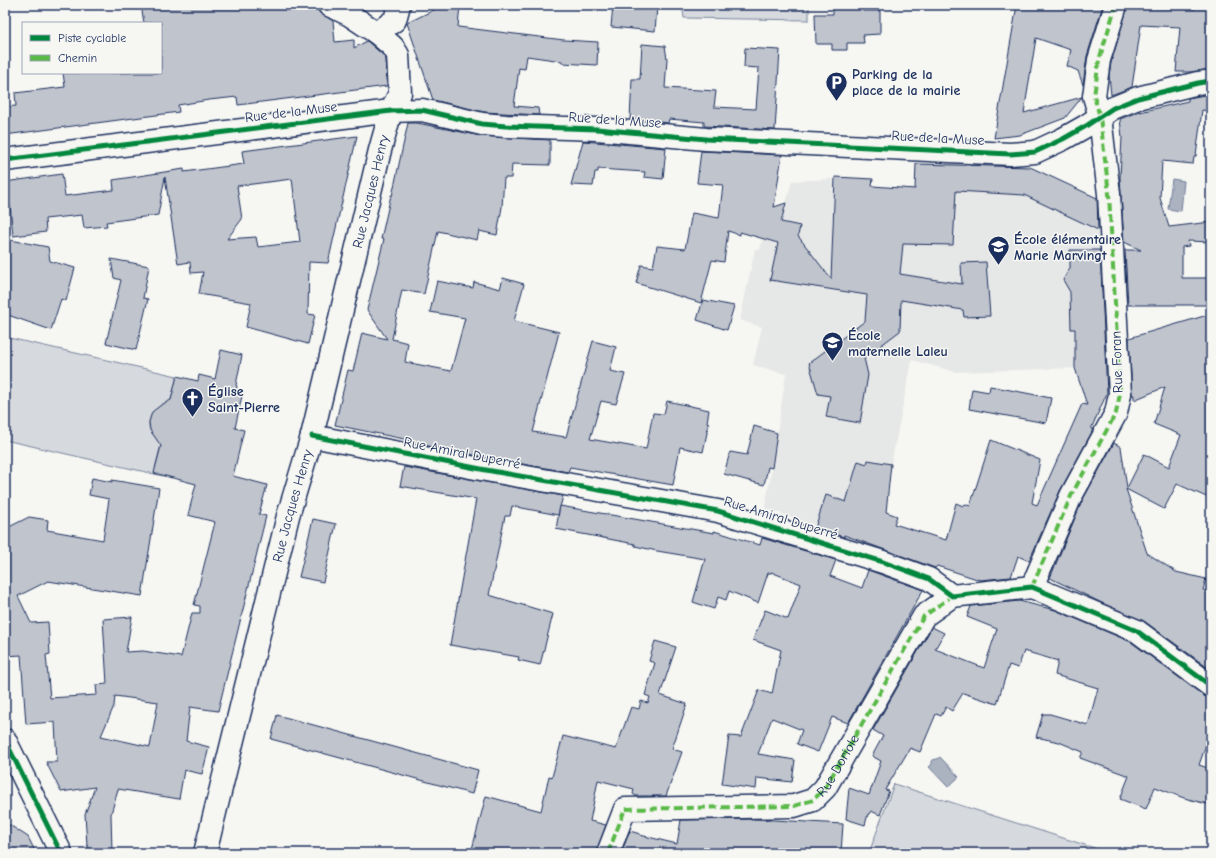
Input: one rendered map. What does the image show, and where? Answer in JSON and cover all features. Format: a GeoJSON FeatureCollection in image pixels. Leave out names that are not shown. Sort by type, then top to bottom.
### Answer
{"type":"FeatureCollection","features":[{"type":"Feature","properties":{"kind":"street","name":"Rue Jacques Henry"},"geometry":{"type":"LineString","coordinates":[[205,853],[288,516],[312,436],[380,150],[391,111],[400,93],[398,54],[393,47],[350,15],[329,5]]}},
{"type":"Feature","properties":{"kind":"street"},"geometry":{"type":"LineString","coordinates":[[376,33],[395,20],[399,5]]}},
{"type":"Feature","properties":{"kind":"street","name":"Rue Foran"},"geometry":{"type":"LineString","coordinates":[[1032,587],[1071,496],[1116,413],[1120,394],[1109,194],[1100,117],[1094,96],[1099,60],[1116,5]]}},
{"type":"Feature","properties":{"kind":"street","name":"Rue de la Muse"},"geometry":{"type":"LineString","coordinates":[[5,160],[391,111],[422,110],[482,124],[506,126],[597,129],[706,139],[1010,154],[1035,152],[1063,139],[1113,108],[1138,98],[1211,81]]}},
{"type":"Feature","properties":{"kind":"street","name":"Rue Amiral Duperré"},"geometry":{"type":"LineString","coordinates":[[312,436],[486,470],[718,511],[883,562],[929,579],[952,596]]}},
{"type":"Feature","properties":{"kind":"street"},"geometry":{"type":"LineString","coordinates":[[952,596],[1032,587],[1138,631],[1211,686]]}},
{"type":"Feature","properties":{"kind":"street","name":"Rue Doriole"},"geometry":{"type":"LineString","coordinates":[[608,853],[625,809],[794,806],[813,800],[825,788],[832,777],[924,616],[952,596]]}},
{"type":"Feature","properties":{"kind":"street"},"geometry":{"type":"LineString","coordinates":[[5,740],[61,853]]}},
{"type":"Feature","properties":{"kind":"shaded area"},"geometry":{"type":"Polygon","coordinates":[[[682,5],[809,5],[809,20],[684,18],[682,5]]]}},
{"type":"Feature","properties":{"kind":"shaded area"},"geometry":{"type":"Polygon","coordinates":[[[916,162],[1030,167],[1102,200],[1105,367],[956,372],[912,360],[891,464],[880,548],[765,508],[786,374],[753,365],[762,327],[740,320],[755,249],[760,250],[768,209],[786,203],[792,181],[833,179],[833,232],[888,235],[890,187],[929,189],[916,183],[916,162]]]}},
{"type":"Feature","properties":{"kind":"shaded area"},"geometry":{"type":"Polygon","coordinates":[[[1172,179],[1184,181],[1181,211],[1168,209],[1172,179]]]}},
{"type":"Feature","properties":{"kind":"shaded area"},"geometry":{"type":"Polygon","coordinates":[[[5,337],[177,376],[169,407],[163,404],[153,412],[149,423],[151,433],[162,440],[155,468],[173,473],[172,478],[5,440],[5,337]]]}},
{"type":"Feature","properties":{"kind":"shaded area"},"geometry":{"type":"Polygon","coordinates":[[[940,757],[959,777],[948,787],[929,767],[932,764],[932,760],[940,757]]]}},
{"type":"Feature","properties":{"kind":"shaded area"},"geometry":{"type":"Polygon","coordinates":[[[894,784],[1110,853],[869,853],[894,784]]]}},
{"type":"Feature","properties":{"kind":"building"},"geometry":{"type":"Polygon","coordinates":[[[141,5],[317,5],[319,12],[333,21],[335,42],[354,40],[354,48],[367,41],[383,55],[386,59],[387,86],[238,105],[237,97],[209,100],[178,105],[179,112],[5,135],[5,107],[16,106],[15,93],[65,87],[63,74],[162,74],[162,22],[144,22],[141,5]]]}},
{"type":"Feature","properties":{"kind":"building"},"geometry":{"type":"Polygon","coordinates":[[[444,5],[460,5],[458,27],[564,40],[598,42],[597,65],[562,63],[562,61],[527,56],[525,69],[519,68],[514,106],[538,108],[539,115],[484,112],[433,100],[407,23],[444,5]]]}},
{"type":"Feature","properties":{"kind":"building"},"geometry":{"type":"Polygon","coordinates":[[[613,5],[654,5],[654,7],[657,7],[655,31],[611,27],[613,5]]]}},
{"type":"Feature","properties":{"kind":"building"},"geometry":{"type":"Polygon","coordinates":[[[833,5],[863,5],[863,11],[880,11],[880,34],[863,35],[864,43],[847,43],[847,50],[832,50],[832,44],[816,44],[815,14],[833,14],[833,5]]]}},
{"type":"Feature","properties":{"kind":"building"},"geometry":{"type":"Polygon","coordinates":[[[1017,5],[1103,5],[1087,56],[1083,85],[1078,71],[1067,66],[1071,50],[1036,38],[1024,113],[1082,97],[1065,118],[1020,135],[994,138],[1017,5]]]}},
{"type":"Feature","properties":{"kind":"building"},"geometry":{"type":"Polygon","coordinates":[[[1128,5],[1160,5],[1195,9],[1196,5],[1211,5],[1211,69],[1176,72],[1180,27],[1141,25],[1132,87],[1111,95],[1109,75],[1111,63],[1128,5]]]}},
{"type":"Feature","properties":{"kind":"building"},"geometry":{"type":"Polygon","coordinates":[[[642,44],[665,46],[667,59],[665,88],[716,91],[714,107],[756,109],[759,68],[744,67],[745,48],[780,50],[775,130],[704,126],[704,122],[669,119],[668,123],[630,119],[632,79],[640,79],[642,44]]]}},
{"type":"Feature","properties":{"kind":"building"},"geometry":{"type":"Polygon","coordinates":[[[1211,94],[1209,111],[1202,110],[1196,156],[1194,157],[1193,164],[1162,161],[1160,198],[1169,227],[1211,222],[1211,242],[1188,241],[1189,246],[1182,247],[1182,278],[1211,278],[1211,305],[1128,305],[1125,250],[1141,250],[1124,242],[1120,178],[1122,137],[1120,119],[1140,111],[1188,101],[1188,98],[1211,94]]]}},
{"type":"Feature","properties":{"kind":"building"},"geometry":{"type":"Polygon","coordinates":[[[408,123],[417,123],[481,136],[550,140],[550,165],[512,164],[511,178],[504,178],[502,207],[497,235],[479,231],[477,240],[438,231],[424,294],[402,290],[392,339],[408,343],[405,362],[451,371],[465,318],[430,312],[437,281],[473,288],[474,282],[500,289],[503,278],[524,284],[514,321],[559,332],[533,432],[566,437],[593,341],[616,347],[610,371],[625,374],[616,404],[601,401],[590,439],[646,449],[653,413],[664,414],[667,401],[709,410],[707,422],[709,423],[703,452],[680,447],[673,485],[570,467],[568,472],[488,458],[408,442],[409,440],[335,425],[348,370],[353,371],[362,333],[387,339],[367,310],[384,239],[381,239],[408,123]]]}},
{"type":"Feature","properties":{"kind":"building"},"geometry":{"type":"Polygon","coordinates":[[[357,136],[328,263],[309,262],[308,314],[315,315],[308,344],[246,327],[251,303],[199,294],[203,272],[191,273],[190,262],[178,264],[165,177],[158,215],[106,222],[107,226],[84,228],[82,215],[45,219],[46,232],[13,236],[10,205],[5,205],[5,182],[62,174],[65,196],[114,190],[113,180],[184,169],[184,172],[244,164],[242,151],[357,136]],[[292,179],[237,186],[242,219],[227,239],[256,237],[258,247],[300,242],[292,179]]]}},
{"type":"Feature","properties":{"kind":"building"},"geometry":{"type":"Polygon","coordinates":[[[583,141],[666,148],[663,179],[644,177],[645,172],[598,169],[598,172],[595,172],[593,186],[571,185],[583,141]]]}},
{"type":"Feature","properties":{"kind":"building"},"geometry":{"type":"Polygon","coordinates":[[[701,151],[782,155],[774,207],[786,203],[781,222],[800,226],[798,236],[831,279],[835,177],[873,179],[872,186],[915,189],[916,164],[1030,167],[1097,198],[1098,230],[1024,195],[956,191],[953,245],[903,244],[900,274],[962,284],[961,263],[986,262],[990,316],[964,317],[963,310],[901,300],[900,331],[864,358],[868,375],[860,423],[826,417],[830,396],[818,394],[809,363],[865,321],[867,295],[770,280],[778,243],[740,232],[740,235],[728,231],[724,262],[712,260],[701,303],[636,283],[641,265],[653,267],[657,246],[685,249],[692,213],[719,218],[723,185],[697,183],[701,151]]]}},
{"type":"Feature","properties":{"kind":"building"},"geometry":{"type":"Polygon","coordinates":[[[5,239],[48,247],[50,261],[75,268],[66,301],[61,299],[51,330],[5,314],[5,239]]]}},
{"type":"Feature","properties":{"kind":"building"},"geometry":{"type":"Polygon","coordinates":[[[1070,250],[1100,250],[1107,393],[1091,429],[1093,430],[1060,491],[1029,561],[1018,556],[1011,577],[980,580],[937,566],[935,568],[844,535],[844,537],[815,528],[826,495],[846,502],[858,461],[867,464],[868,460],[891,464],[886,512],[897,516],[894,524],[946,540],[956,503],[963,506],[965,504],[970,506],[991,440],[1040,460],[1032,503],[1037,505],[1082,404],[1087,405],[1075,368],[1075,329],[1071,329],[1070,292],[1063,280],[1070,268],[1070,250]]]}},
{"type":"Feature","properties":{"kind":"building"},"geometry":{"type":"Polygon","coordinates":[[[111,259],[149,266],[143,298],[148,299],[136,350],[106,343],[121,280],[114,278],[111,259]]]}},
{"type":"Feature","properties":{"kind":"building"},"geometry":{"type":"Polygon","coordinates":[[[703,300],[734,306],[727,330],[697,320],[703,300]]]}},
{"type":"Feature","properties":{"kind":"building"},"geometry":{"type":"Polygon","coordinates":[[[1211,314],[1211,499],[1177,484],[1164,509],[1126,489],[1147,553],[1176,572],[1206,579],[1203,590],[1211,592],[1211,670],[1144,621],[1050,578],[1082,501],[1114,443],[1121,447],[1127,488],[1144,454],[1169,467],[1181,435],[1154,424],[1165,387],[1134,400],[1134,395],[1132,395],[1129,338],[1211,314]]]}},
{"type":"Feature","properties":{"kind":"building"},"geometry":{"type":"Polygon","coordinates":[[[221,350],[242,355],[236,390],[243,391],[235,428],[244,430],[233,476],[267,485],[259,514],[266,516],[218,711],[190,707],[186,741],[209,747],[206,759],[202,774],[184,770],[179,799],[118,789],[111,814],[112,853],[91,853],[87,845],[85,814],[95,787],[61,792],[46,762],[57,762],[55,722],[26,724],[21,655],[5,656],[5,529],[29,517],[48,520],[47,530],[103,540],[109,499],[89,495],[92,478],[159,488],[142,596],[48,581],[18,596],[31,623],[48,622],[50,654],[46,655],[50,698],[97,695],[96,685],[107,684],[103,619],[132,617],[126,652],[143,651],[181,657],[192,613],[200,613],[200,606],[194,605],[215,522],[188,515],[196,484],[154,473],[161,446],[150,430],[149,422],[152,412],[171,400],[177,376],[198,381],[199,375],[215,379],[221,350]],[[115,696],[114,706],[101,736],[150,747],[158,702],[115,696]]]}},
{"type":"Feature","properties":{"kind":"building"},"geometry":{"type":"Polygon","coordinates":[[[990,386],[1051,398],[1046,423],[969,409],[972,389],[989,392],[990,386]]]}},
{"type":"Feature","properties":{"kind":"building"},"geometry":{"type":"Polygon","coordinates":[[[754,426],[777,433],[772,468],[768,467],[764,485],[724,474],[730,452],[747,455],[754,426]]]}},
{"type":"Feature","properties":{"kind":"building"},"geometry":{"type":"Polygon","coordinates":[[[404,467],[563,496],[558,515],[512,506],[510,516],[505,516],[489,595],[553,614],[540,665],[518,660],[519,657],[450,645],[476,499],[400,486],[404,467]]]}},
{"type":"Feature","properties":{"kind":"building"},"geometry":{"type":"Polygon","coordinates":[[[560,506],[714,533],[714,531],[760,545],[762,538],[836,560],[830,576],[862,588],[868,570],[923,590],[848,723],[832,717],[818,752],[797,744],[802,730],[772,718],[758,754],[795,760],[792,782],[757,778],[756,789],[722,784],[729,736],[741,737],[759,690],[772,694],[781,650],[753,640],[765,610],[788,619],[801,584],[771,572],[768,573],[758,603],[729,591],[726,600],[718,597],[714,609],[693,602],[705,559],[657,551],[635,546],[635,544],[556,529],[560,506]]]}},
{"type":"Feature","properties":{"kind":"building"},"geometry":{"type":"Polygon","coordinates":[[[313,519],[336,524],[323,582],[299,577],[313,519]]]}},
{"type":"Feature","properties":{"kind":"building"},"geometry":{"type":"Polygon","coordinates":[[[1019,601],[1055,610],[1131,642],[1204,696],[1211,698],[1211,730],[1199,765],[1211,769],[1211,805],[1184,798],[1155,787],[1146,809],[1120,799],[1129,776],[1080,758],[1083,752],[1059,742],[1036,737],[1043,714],[1050,714],[1088,725],[1098,688],[1055,675],[1058,661],[1024,651],[1018,668],[1009,665],[997,704],[963,693],[952,711],[946,707],[941,716],[936,714],[920,752],[910,748],[885,790],[889,791],[880,815],[871,811],[868,814],[865,825],[846,819],[849,788],[869,795],[881,761],[872,756],[883,736],[873,730],[932,627],[944,633],[935,649],[984,668],[997,629],[967,617],[971,606],[1019,601]]]}},
{"type":"Feature","properties":{"kind":"building"},"geometry":{"type":"Polygon","coordinates":[[[655,641],[676,647],[660,695],[687,704],[672,749],[682,752],[666,796],[636,796],[633,794],[634,789],[598,780],[590,821],[606,825],[596,853],[471,853],[486,796],[541,811],[549,776],[552,777],[563,736],[616,749],[631,707],[639,709],[641,701],[648,703],[650,697],[645,695],[655,663],[649,661],[655,641]]]}},
{"type":"Feature","properties":{"kind":"building"},"geometry":{"type":"Polygon","coordinates":[[[277,715],[478,770],[472,794],[271,739],[277,715]]]}},
{"type":"Feature","properties":{"kind":"building"},"geometry":{"type":"Polygon","coordinates":[[[756,819],[843,824],[841,853],[716,853],[686,851],[686,853],[621,853],[630,831],[677,844],[681,820],[756,819]]]}},
{"type":"Feature","properties":{"kind":"building"},"geometry":{"type":"Polygon","coordinates":[[[5,822],[28,837],[36,853],[5,853],[5,822]]]}},
{"type":"Feature","properties":{"kind":"marked path"},"geometry":{"type":"LineString","coordinates":[[1032,587],[1071,496],[1116,413],[1120,394],[1109,194],[1100,117],[1094,96],[1099,60],[1116,5]]}},
{"type":"Feature","properties":{"kind":"marked path"},"geometry":{"type":"LineString","coordinates":[[608,853],[625,809],[794,806],[813,800],[825,788],[924,616],[952,596]]}},
{"type":"Feature","properties":{"kind":"cycle path"},"geometry":{"type":"LineString","coordinates":[[5,160],[391,111],[422,110],[482,124],[506,126],[597,129],[706,139],[1010,154],[1035,152],[1063,139],[1113,108],[1138,98],[1211,81]]}},
{"type":"Feature","properties":{"kind":"cycle path"},"geometry":{"type":"LineString","coordinates":[[312,436],[486,470],[718,511],[883,562],[929,579],[952,596],[1032,587],[1137,631],[1211,686]]}},
{"type":"Feature","properties":{"kind":"cycle path"},"geometry":{"type":"LineString","coordinates":[[5,740],[61,853]]}},
{"type":"Feature","properties":{"kind":"place","name":"Parking de la place de la mairie"},"geometry":{"type":"Point","coordinates":[837,102]}},
{"type":"Feature","properties":{"kind":"place","name":"École élémentaire Marie Marvingt"},"geometry":{"type":"Point","coordinates":[999,266]}},
{"type":"Feature","properties":{"kind":"place","name":"École maternelle Laleu"},"geometry":{"type":"Point","coordinates":[832,362]}},
{"type":"Feature","properties":{"kind":"place","name":"Église Saint-Pierre"},"geometry":{"type":"Point","coordinates":[193,418]}}]}
